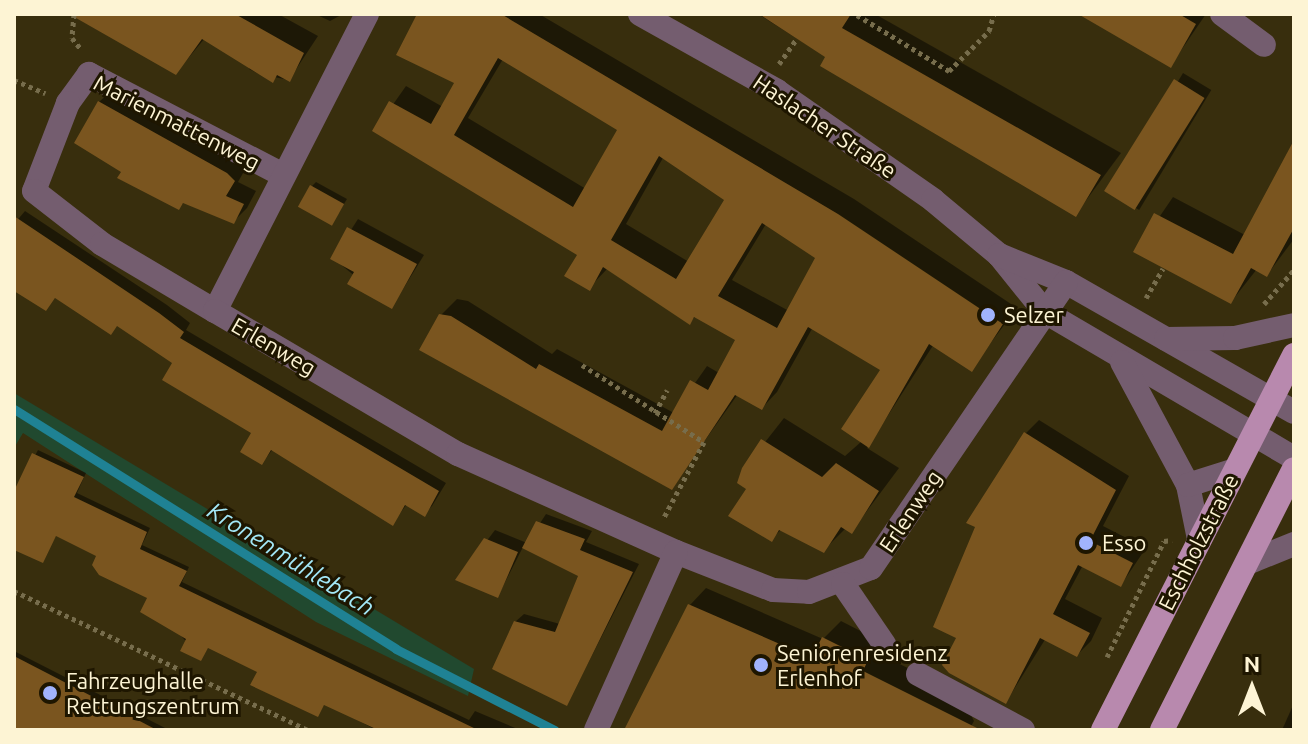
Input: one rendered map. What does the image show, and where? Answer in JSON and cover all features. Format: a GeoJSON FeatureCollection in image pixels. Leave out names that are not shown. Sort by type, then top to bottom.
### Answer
{"type":"FeatureCollection","features":[{"type":"Feature","properties":{"kind":"main road","name":"Eschholzstraße"},"geometry":{"type":"LineString","coordinates":[[1103,730],[1294,355]]}},
{"type":"Feature","properties":{"kind":"main road"},"geometry":{"type":"LineString","coordinates":[[1162,730],[1294,469]]}},
{"type":"Feature","properties":{"kind":"street","name":"Marienmattenweg"},"geometry":{"type":"LineString","coordinates":[[283,175],[89,74],[68,103],[34,191],[102,244],[215,311],[367,14]]}},
{"type":"Feature","properties":{"kind":"street","name":"Haslacher Straße"},"geometry":{"type":"LineString","coordinates":[[640,14],[836,129],[999,255],[1045,312],[1120,360],[1294,458]]}},
{"type":"Feature","properties":{"kind":"street"},"geometry":{"type":"LineString","coordinates":[[1222,14],[1264,45]]}},
{"type":"Feature","properties":{"kind":"street","name":"Haslacher Straße"},"geometry":{"type":"LineString","coordinates":[[999,255],[1066,282],[1294,412]]}},
{"type":"Feature","properties":{"kind":"street","name":"Erlenweg"},"geometry":{"type":"LineString","coordinates":[[215,311],[458,454],[676,552],[773,590],[843,584],[871,568],[1066,282]]}},
{"type":"Feature","properties":{"kind":"street"},"geometry":{"type":"LineString","coordinates":[[1166,339],[1235,338],[1294,325]]}},
{"type":"Feature","properties":{"kind":"street"},"geometry":{"type":"LineString","coordinates":[[1120,360],[1188,485],[1199,539]]}},
{"type":"Feature","properties":{"kind":"street"},"geometry":{"type":"LineString","coordinates":[[1188,485],[1235,470]]}},
{"type":"Feature","properties":{"kind":"street"},"geometry":{"type":"LineString","coordinates":[[1247,563],[1294,544]]}},
{"type":"Feature","properties":{"kind":"street"},"geometry":{"type":"LineString","coordinates":[[596,730],[676,552]]}},
{"type":"Feature","properties":{"kind":"street"},"geometry":{"type":"LineString","coordinates":[[843,584],[884,644]]}},
{"type":"Feature","properties":{"kind":"street"},"geometry":{"type":"LineString","coordinates":[[918,674],[976,720],[1023,730]]}},
{"type":"Feature","properties":{"kind":"path"},"geometry":{"type":"LineString","coordinates":[[74,14],[72,38],[89,74]]}},
{"type":"Feature","properties":{"kind":"path"},"geometry":{"type":"LineString","coordinates":[[857,14],[949,71],[989,31],[994,14]]}},
{"type":"Feature","properties":{"kind":"path"},"geometry":{"type":"LineString","coordinates":[[14,80],[68,103]]}},
{"type":"Feature","properties":{"kind":"path"},"geometry":{"type":"LineString","coordinates":[[1146,298],[1163,268]]}},
{"type":"Feature","properties":{"kind":"path"},"geometry":{"type":"LineString","coordinates":[[1251,311],[1274,297],[1294,270]]}},
{"type":"Feature","properties":{"kind":"path"},"geometry":{"type":"LineString","coordinates":[[1134,292],[1158,304]]}},
{"type":"Feature","properties":{"kind":"path"},"geometry":{"type":"LineString","coordinates":[[582,365],[704,442],[651,541]]}},
{"type":"Feature","properties":{"kind":"path"},"geometry":{"type":"LineString","coordinates":[[655,413],[667,390]]}},
{"type":"Feature","properties":{"kind":"path"},"geometry":{"type":"LineString","coordinates":[[1104,663],[1164,541]]}},
{"type":"Feature","properties":{"kind":"path"},"geometry":{"type":"LineString","coordinates":[[14,591],[308,730]]}},
{"type":"Feature","properties":{"kind":"green space"},"geometry":{"type":"Polygon","coordinates":[[[14,393],[474,669],[468,696],[316,622],[23,433],[14,448],[14,393]]]}},
{"type":"Feature","properties":{"kind":"building"},"geometry":{"type":"Polygon","coordinates":[[[69,14],[235,14],[304,53],[290,82],[277,75],[273,83],[202,39],[176,75],[69,14]]]}},
{"type":"Feature","properties":{"kind":"building"},"geometry":{"type":"Polygon","coordinates":[[[417,14],[501,14],[838,214],[1003,324],[972,372],[929,344],[869,448],[841,429],[880,370],[808,327],[762,410],[735,395],[672,490],[419,350],[439,314],[451,316],[536,369],[539,364],[662,431],[690,380],[708,390],[735,340],[694,317],[690,325],[603,267],[590,291],[564,276],[577,255],[372,131],[389,101],[431,124],[454,83],[396,55],[417,14]],[[498,58],[454,135],[573,207],[617,130],[498,58]],[[659,156],[611,240],[676,279],[724,200],[659,156]],[[762,223],[718,296],[777,328],[815,258],[762,223]]]}},
{"type":"Feature","properties":{"kind":"building"},"geometry":{"type":"Polygon","coordinates":[[[759,14],[851,14],[842,28],[1101,175],[1076,217],[820,66],[825,57],[759,14]]]}},
{"type":"Feature","properties":{"kind":"building"},"geometry":{"type":"Polygon","coordinates":[[[1078,14],[1179,14],[1196,24],[1171,68],[1078,14]]]}},
{"type":"Feature","properties":{"kind":"building"},"geometry":{"type":"Polygon","coordinates":[[[1174,79],[1205,98],[1135,210],[1104,191],[1174,79]]]}},
{"type":"Feature","properties":{"kind":"building"},"geometry":{"type":"Polygon","coordinates":[[[98,101],[227,173],[235,181],[226,196],[244,204],[234,224],[183,203],[179,210],[117,178],[121,172],[74,143],[98,101]]]}},
{"type":"Feature","properties":{"kind":"building"},"geometry":{"type":"Polygon","coordinates":[[[1294,140],[1294,228],[1267,277],[1251,268],[1231,304],[1133,252],[1154,213],[1233,254],[1294,140]]]}},
{"type":"Feature","properties":{"kind":"building"},"geometry":{"type":"Polygon","coordinates":[[[310,185],[344,204],[332,226],[298,207],[310,185]]]}},
{"type":"Feature","properties":{"kind":"building"},"geometry":{"type":"Polygon","coordinates":[[[14,216],[159,313],[184,332],[180,338],[439,491],[425,517],[405,505],[393,526],[271,450],[262,465],[240,452],[251,433],[162,380],[172,363],[117,326],[111,335],[55,298],[46,311],[14,291],[14,216]]]}},
{"type":"Feature","properties":{"kind":"building"},"geometry":{"type":"Polygon","coordinates":[[[347,227],[417,264],[392,309],[347,284],[354,272],[330,259],[347,227]]]}},
{"type":"Feature","properties":{"kind":"building"},"geometry":{"type":"Polygon","coordinates":[[[1024,432],[1116,490],[1090,541],[1133,563],[1121,587],[1078,565],[1053,614],[1090,633],[1077,657],[1040,638],[1006,704],[949,673],[942,665],[956,638],[933,627],[975,527],[966,523],[1024,432]]]}},
{"type":"Feature","properties":{"kind":"building"},"geometry":{"type":"Polygon","coordinates":[[[761,439],[822,477],[836,463],[879,491],[852,534],[841,527],[824,553],[779,530],[772,542],[728,516],[746,489],[737,483],[742,468],[761,439]]]}},
{"type":"Feature","properties":{"kind":"building"},"geometry":{"type":"Polygon","coordinates":[[[32,453],[84,477],[74,497],[147,532],[140,549],[187,571],[179,586],[478,730],[378,730],[324,705],[318,717],[250,685],[257,672],[208,648],[201,661],[180,651],[186,639],[140,612],[147,598],[99,575],[92,565],[96,556],[56,536],[43,563],[14,550],[14,491],[32,453]]]}},
{"type":"Feature","properties":{"kind":"building"},"geometry":{"type":"Polygon","coordinates":[[[536,521],[585,539],[580,550],[633,572],[567,706],[492,669],[514,621],[555,632],[578,576],[522,548],[536,521]]]}},
{"type":"Feature","properties":{"kind":"building"},"geometry":{"type":"Polygon","coordinates":[[[484,538],[518,552],[498,598],[455,580],[484,538]]]}},
{"type":"Feature","properties":{"kind":"building","name":"Seniorenresidenz Erlenhof"},"geometry":{"type":"Polygon","coordinates":[[[688,604],[812,658],[822,637],[868,660],[863,671],[981,730],[624,730],[688,604]]]}},
{"type":"Feature","properties":{"kind":"building","name":"Fahrzeughalle Rettungszentrum"},"geometry":{"type":"Polygon","coordinates":[[[14,656],[157,730],[14,730],[14,656]]]}},
{"type":"Feature","properties":{"kind":"waterway","name":"Kronenmühlebach"},"geometry":{"type":"LineString","coordinates":[[14,409],[396,649],[554,730]]}},
{"type":"Feature","properties":{"kind":"place","name":"Selzer"},"geometry":{"type":"Point","coordinates":[988,315]}},
{"type":"Feature","properties":{"kind":"place","name":"Esso"},"geometry":{"type":"Point","coordinates":[1086,543]}},
{"type":"Feature","properties":{"kind":"place","name":"Seniorenresidenz Erlenhof"},"geometry":{"type":"Point","coordinates":[761,665]}},
{"type":"Feature","properties":{"kind":"place","name":"Fahrzeughalle Rettungszentrum"},"geometry":{"type":"Point","coordinates":[50,693]}}]}
